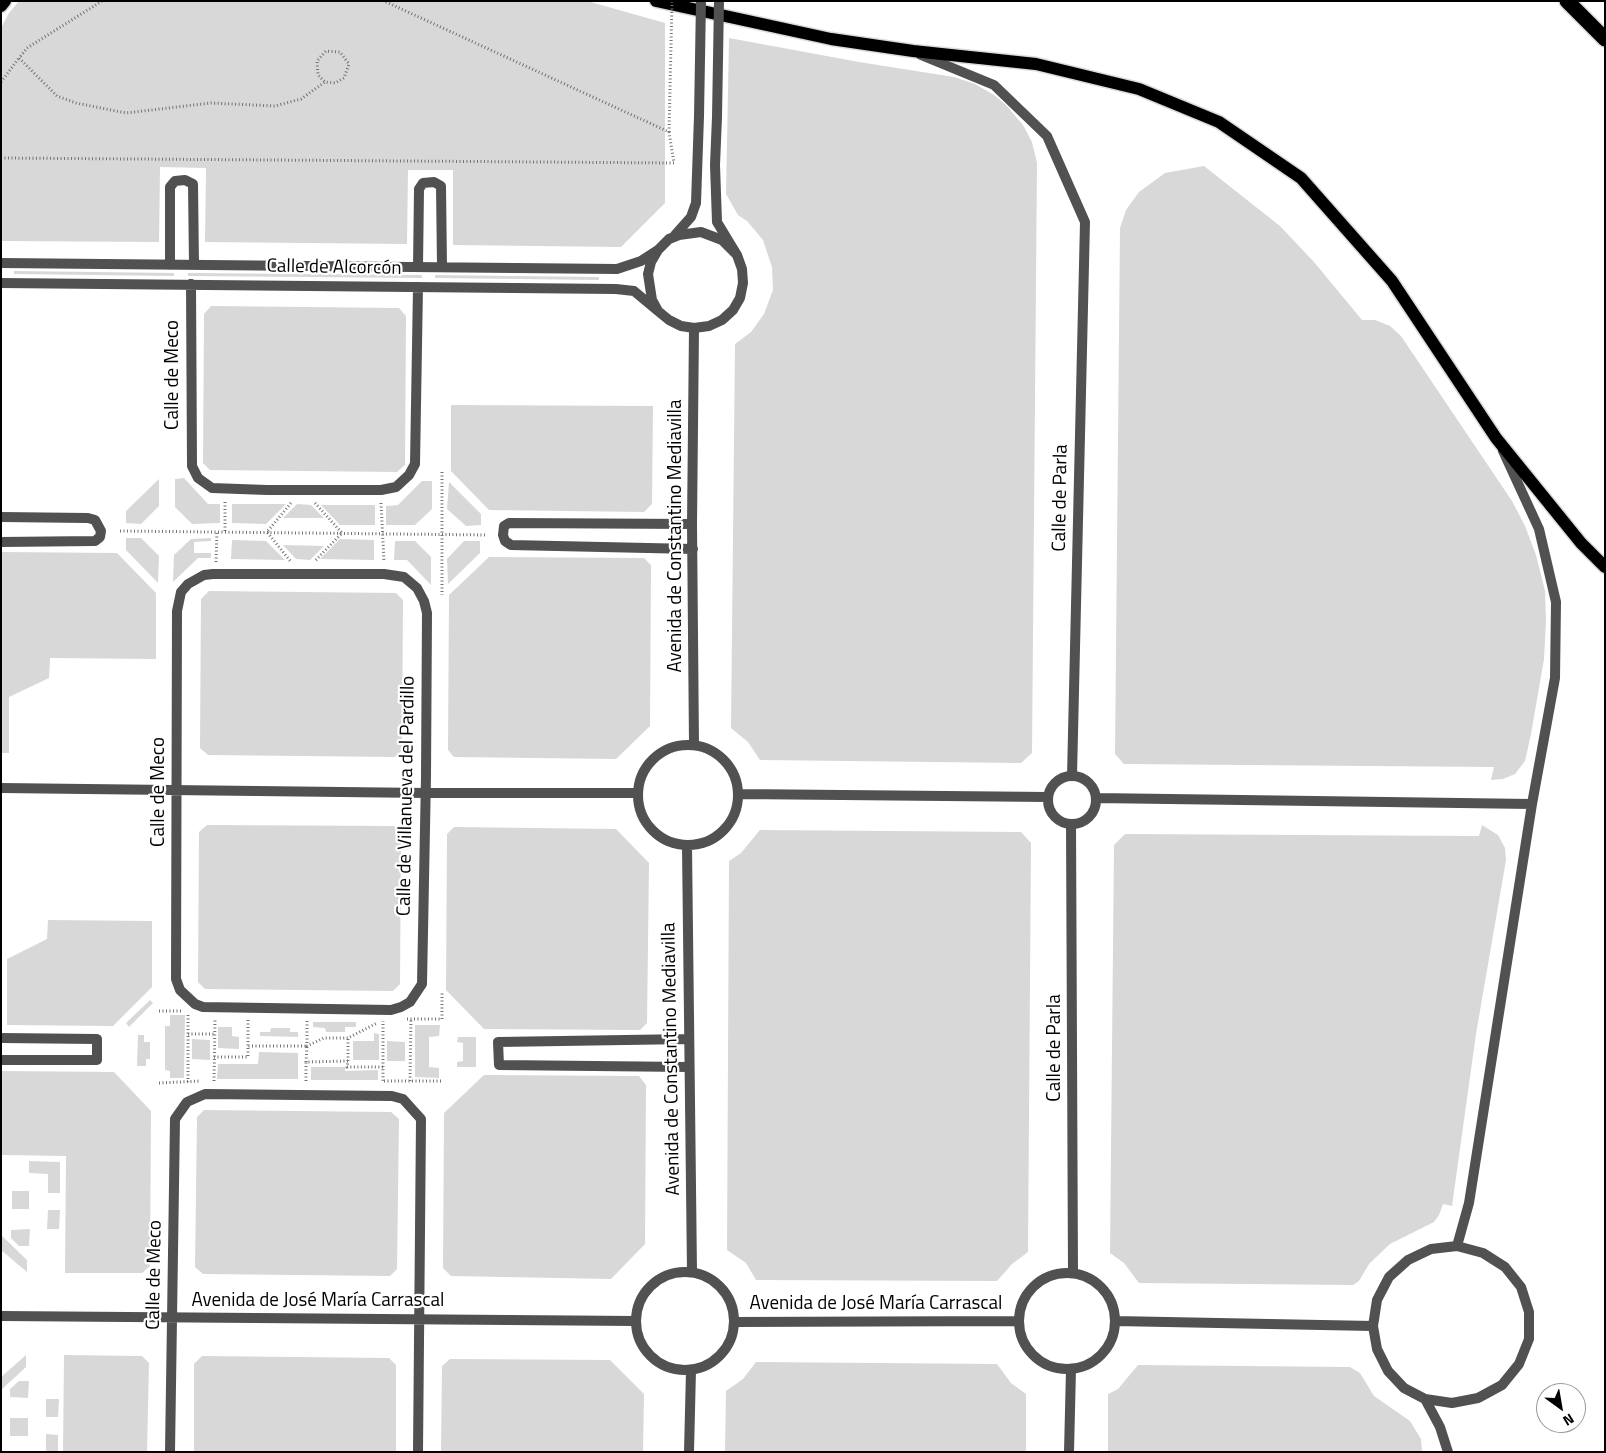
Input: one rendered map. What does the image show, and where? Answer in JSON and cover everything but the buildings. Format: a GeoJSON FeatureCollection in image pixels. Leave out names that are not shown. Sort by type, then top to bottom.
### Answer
{"type":"FeatureCollection","features":[{"type":"Feature","properties":{"kind":"highway"},"geometry":{"type":"LineString","coordinates":[[1567,1],[1605,39]]}},
{"type":"Feature","properties":{"kind":"main road"},"geometry":{"type":"LineString","coordinates":[[1,6],[5,1]]}},
{"type":"Feature","properties":{"kind":"main road"},"geometry":{"type":"LineString","coordinates":[[656,1],[830,39],[913,52],[1036,64],[1139,89],[1219,122],[1301,178],[1392,280],[1496,438],[1581,544],[1605,567]]}},
{"type":"Feature","properties":{"kind":"street"},"geometry":{"type":"LineString","coordinates":[[701,1],[696,203],[692,217],[658,250],[648,274],[650,294],[658,311],[669,320],[681,326],[694,328],[709,326],[722,320],[740,298],[743,283],[742,269],[737,256],[717,222],[715,165],[718,1]]}},
{"type":"Feature","properties":{"kind":"street","name":"Calle de Parla"},"geometry":{"type":"LineString","coordinates":[[913,52],[994,85],[1047,136],[1085,222],[1072,776]]}},
{"type":"Feature","properties":{"kind":"street"},"geometry":{"type":"LineString","coordinates":[[170,265],[170,187],[175,181],[185,180],[193,184],[194,266]]}},
{"type":"Feature","properties":{"kind":"street"},"geometry":{"type":"LineString","coordinates":[[418,267],[418,189],[423,183],[434,182],[441,186],[442,267]]}},
{"type":"Feature","properties":{"kind":"street"},"geometry":{"type":"LineString","coordinates":[[670,240],[679,235],[701,232],[722,240],[737,256]]}},
{"type":"Feature","properties":{"kind":"street","name":"Calle de Alcorcón"},"geometry":{"type":"LineString","coordinates":[[1,263],[617,269],[641,261],[658,250]]}},
{"type":"Feature","properties":{"kind":"street","name":"Calle de Alcorcón"},"geometry":{"type":"LineString","coordinates":[[1,283],[624,290],[634,291],[658,311]]}},
{"type":"Feature","properties":{"kind":"street","name":"Calle de Meco"},"geometry":{"type":"LineString","coordinates":[[191,284],[192,466],[198,478],[212,488],[225,489],[381,490],[396,487],[404,482],[415,464],[418,287]]}},
{"type":"Feature","properties":{"kind":"street","name":"Avenida de Constantino Mediavilla"},"geometry":{"type":"LineString","coordinates":[[694,328],[692,524],[694,745]]}},
{"type":"Feature","properties":{"kind":"street"},"geometry":{"type":"LineString","coordinates":[[1457,1246],[1469,1203],[1532,804],[1555,678],[1556,602],[1539,529],[1496,438]]}},
{"type":"Feature","properties":{"kind":"street"},"geometry":{"type":"LineString","coordinates":[[1,517],[88,518],[95,520],[101,531],[100,537],[95,541],[1,542]]}},
{"type":"Feature","properties":{"kind":"street"},"geometry":{"type":"LineString","coordinates":[[692,524],[509,523],[504,526],[503,535],[505,541],[511,545],[692,549]]}},
{"type":"Feature","properties":{"kind":"street","name":"Calle de Meco"},"geometry":{"type":"LineString","coordinates":[[384,574],[213,574],[204,575],[188,584],[181,592],[177,611],[176,979],[180,990],[188,998],[203,1007],[374,1010],[396,1009],[410,1002]]}},
{"type":"Feature","properties":{"kind":"street","name":"Calle de Villanueva del Pardillo"},"geometry":{"type":"LineString","coordinates":[[384,574],[404,577],[417,588],[427,613],[422,984],[410,1002]]}},
{"type":"Feature","properties":{"kind":"street"},"geometry":{"type":"LineString","coordinates":[[694,745],[711,750],[726,761],[735,776],[739,794],[738,805],[728,826],[710,841],[687,846],[665,840],[651,830],[642,815],[638,793],[644,770],[660,753],[677,747],[694,745]]}},
{"type":"Feature","properties":{"kind":"street"},"geometry":{"type":"LineString","coordinates":[[1072,776],[1084,779],[1090,784],[1096,798],[1091,815],[1084,820],[1071,824],[1056,818],[1051,812],[1048,797],[1054,783],[1060,778],[1072,776]]}},
{"type":"Feature","properties":{"kind":"street"},"geometry":{"type":"LineString","coordinates":[[1,788],[426,793],[638,793]]}},
{"type":"Feature","properties":{"kind":"street"},"geometry":{"type":"LineString","coordinates":[[739,794],[1048,797]]}},
{"type":"Feature","properties":{"kind":"street"},"geometry":{"type":"LineString","coordinates":[[1096,798],[1532,804]]}},
{"type":"Feature","properties":{"kind":"street","name":"Calle de Parla"},"geometry":{"type":"LineString","coordinates":[[1071,824],[1073,1273]]}},
{"type":"Feature","properties":{"kind":"street","name":"Avenida de Constantino Mediavilla"},"geometry":{"type":"LineString","coordinates":[[687,846],[688,1067],[692,1272]]}},
{"type":"Feature","properties":{"kind":"street"},"geometry":{"type":"LineString","coordinates":[[1,1038],[97,1039],[97,1060],[1,1060]]}},
{"type":"Feature","properties":{"kind":"street"},"geometry":{"type":"LineString","coordinates":[[688,1067],[499,1065],[498,1042],[689,1039]]}},
{"type":"Feature","properties":{"kind":"street","name":"Calle de Meco"},"geometry":{"type":"LineString","coordinates":[[170,1452],[175,1119],[187,1102],[205,1094],[392,1096],[403,1099],[412,1107],[420,1119],[420,1319]]}},
{"type":"Feature","properties":{"kind":"street"},"geometry":{"type":"LineString","coordinates":[[1457,1246],[1483,1253],[1505,1267],[1521,1287],[1529,1312],[1529,1339],[1519,1364],[1502,1385],[1478,1398],[1452,1403],[1425,1399],[1404,1388],[1388,1371],[1377,1349],[1373,1326],[1377,1300],[1389,1277],[1408,1260],[1432,1249],[1457,1246]]}},
{"type":"Feature","properties":{"kind":"street"},"geometry":{"type":"LineString","coordinates":[[675,1272],[692,1272],[706,1276],[718,1283],[727,1294],[733,1307],[734,1322],[732,1335],[721,1353],[705,1366],[691,1370],[677,1370],[664,1366],[652,1358],[643,1348],[637,1335],[635,1321],[638,1304],[646,1289],[659,1278],[675,1272]]}},
{"type":"Feature","properties":{"kind":"street"},"geometry":{"type":"LineString","coordinates":[[1073,1273],[1087,1277],[1108,1294],[1116,1320],[1114,1335],[1103,1353],[1085,1366],[1071,1369],[1055,1368],[1041,1362],[1025,1344],[1019,1321],[1022,1305],[1030,1290],[1042,1280],[1057,1274],[1073,1273]]}},
{"type":"Feature","properties":{"kind":"street","name":"Avenida de José María Carrascal"},"geometry":{"type":"LineString","coordinates":[[1,1316],[635,1321]]}},
{"type":"Feature","properties":{"kind":"street"},"geometry":{"type":"LineString","coordinates":[[418,1452],[420,1319]]}},
{"type":"Feature","properties":{"kind":"street"},"geometry":{"type":"LineString","coordinates":[[1116,1320],[1373,1326]]}},
{"type":"Feature","properties":{"kind":"street","name":"Avenida de José María Carrascal"},"geometry":{"type":"LineString","coordinates":[[734,1322],[1019,1321]]}},
{"type":"Feature","properties":{"kind":"street"},"geometry":{"type":"LineString","coordinates":[[1069,1452],[1071,1369]]}},
{"type":"Feature","properties":{"kind":"street"},"geometry":{"type":"LineString","coordinates":[[689,1452],[691,1370]]}},
{"type":"Feature","properties":{"kind":"street"},"geometry":{"type":"LineString","coordinates":[[1425,1399],[1440,1427],[1448,1452]]}},
{"type":"Feature","properties":{"kind":"path"},"geometry":{"type":"LineString","coordinates":[[1,82],[27,48],[102,1]]}},
{"type":"Feature","properties":{"kind":"path"},"geometry":{"type":"LineString","coordinates":[[384,1],[669,132]]}},
{"type":"Feature","properties":{"kind":"path"},"geometry":{"type":"LineString","coordinates":[[1,158],[674,163],[669,132],[672,1]]}},
{"type":"Feature","properties":{"kind":"path"},"geometry":{"type":"LineString","coordinates":[[19,58],[57,96],[76,103],[126,112],[211,103],[275,106],[301,100],[326,82],[336,83],[347,74],[349,64],[340,52],[326,51],[317,61],[318,75],[326,82]]}},
{"type":"Feature","properties":{"kind":"path"},"geometry":{"type":"LineString","coordinates":[[442,472],[442,595]]}},
{"type":"Feature","properties":{"kind":"path"},"geometry":{"type":"LineString","coordinates":[[225,501],[225,531]]}},
{"type":"Feature","properties":{"kind":"path"},"geometry":{"type":"LineString","coordinates":[[267,532],[293,501]]}},
{"type":"Feature","properties":{"kind":"path"},"geometry":{"type":"LineString","coordinates":[[313,501],[342,533]]}},
{"type":"Feature","properties":{"kind":"path"},"geometry":{"type":"LineString","coordinates":[[381,501],[384,574]]}},
{"type":"Feature","properties":{"kind":"path"},"geometry":{"type":"LineString","coordinates":[[120,531],[487,535]]}},
{"type":"Feature","properties":{"kind":"path"},"geometry":{"type":"LineString","coordinates":[[216,563],[217,531]]}},
{"type":"Feature","properties":{"kind":"path"},"geometry":{"type":"LineString","coordinates":[[267,532],[292,563]]}},
{"type":"Feature","properties":{"kind":"path"},"geometry":{"type":"LineString","coordinates":[[314,563],[342,533]]}},
{"type":"Feature","properties":{"kind":"path"},"geometry":{"type":"LineString","coordinates":[[159,1011],[188,1011],[188,1082]]}},
{"type":"Feature","properties":{"kind":"path"},"geometry":{"type":"LineString","coordinates":[[410,1081],[411,1019]]}},
{"type":"Feature","properties":{"kind":"path"},"geometry":{"type":"LineString","coordinates":[[214,1081],[215,1020]]}},
{"type":"Feature","properties":{"kind":"path"},"geometry":{"type":"LineString","coordinates":[[214,1057],[248,1057],[248,1020]]}},
{"type":"Feature","properties":{"kind":"path"},"geometry":{"type":"LineString","coordinates":[[306,1081],[307,1020]]}},
{"type":"Feature","properties":{"kind":"path"},"geometry":{"type":"LineString","coordinates":[[248,1046],[307,1046],[324,1038],[348,1038],[384,1020],[383,1081]]}},
{"type":"Feature","properties":{"kind":"path"},"geometry":{"type":"LineString","coordinates":[[188,1034],[214,1034]]}},
{"type":"Feature","properties":{"kind":"path"},"geometry":{"type":"LineString","coordinates":[[348,1038],[347,1067],[383,1067]]}},
{"type":"Feature","properties":{"kind":"path"},"geometry":{"type":"LineString","coordinates":[[306,1062],[348,1061]]}},
{"type":"Feature","properties":{"kind":"shaded area"},"geometry":{"type":"Polygon","coordinates":[[[19,1],[587,1],[665,23],[665,203],[621,247],[453,245],[453,170],[408,170],[407,244],[205,242],[206,168],[160,167],[159,242],[1,241],[1,28],[9,13],[19,1]]]}},
{"type":"Feature","properties":{"kind":"shaded area"},"geometry":{"type":"Polygon","coordinates":[[[729,38],[954,77],[975,84],[994,95],[1006,105],[1023,125],[1032,142],[1037,163],[1032,753],[1021,763],[760,760],[748,742],[731,728],[735,344],[751,332],[764,314],[773,290],[772,267],[763,240],[747,221],[738,215],[726,194],[729,38]]]}},
{"type":"Feature","properties":{"kind":"shaded area"},"geometry":{"type":"Polygon","coordinates":[[[1204,166],[1280,226],[1314,262],[1362,320],[1375,320],[1390,326],[1401,336],[1512,501],[1525,526],[1536,555],[1545,591],[1546,622],[1544,659],[1531,734],[1525,761],[1515,774],[1503,779],[1491,780],[1494,767],[1124,764],[1115,754],[1120,228],[1126,210],[1139,192],[1165,173],[1204,166]]]}},
{"type":"Feature","properties":{"kind":"shaded area"},"geometry":{"type":"Polygon","coordinates":[[[14,271],[174,273],[174,276],[14,274],[14,271]]]}},
{"type":"Feature","properties":{"kind":"shaded area"},"geometry":{"type":"Polygon","coordinates":[[[188,273],[422,275],[422,278],[188,276],[188,273]]]}},
{"type":"Feature","properties":{"kind":"shaded area"},"geometry":{"type":"Polygon","coordinates":[[[435,275],[599,277],[599,280],[435,278],[435,275]]]}},
{"type":"Feature","properties":{"kind":"shaded area"},"geometry":{"type":"Polygon","coordinates":[[[211,306],[399,308],[406,316],[405,465],[397,472],[210,470],[203,463],[204,314],[211,306]]]}},
{"type":"Feature","properties":{"kind":"shaded area"},"geometry":{"type":"Polygon","coordinates":[[[451,405],[653,406],[652,504],[644,512],[489,510],[451,471],[451,405]]]}},
{"type":"Feature","properties":{"kind":"shaded area"},"geometry":{"type":"Polygon","coordinates":[[[184,478],[208,504],[220,504],[220,523],[192,524],[175,507],[175,479],[184,478]]]}},
{"type":"Feature","properties":{"kind":"shaded area"},"geometry":{"type":"Polygon","coordinates":[[[159,479],[159,506],[141,524],[126,523],[126,511],[159,479]]]}},
{"type":"Feature","properties":{"kind":"shaded area"},"geometry":{"type":"Polygon","coordinates":[[[422,481],[432,481],[432,509],[415,525],[386,525],[386,506],[398,505],[422,481]]]}},
{"type":"Feature","properties":{"kind":"shaded area"},"geometry":{"type":"Polygon","coordinates":[[[449,482],[481,514],[481,525],[466,526],[447,509],[449,482]]]}},
{"type":"Feature","properties":{"kind":"shaded area"},"geometry":{"type":"Polygon","coordinates":[[[232,504],[286,504],[266,524],[232,523],[232,504]]]}},
{"type":"Feature","properties":{"kind":"shaded area"},"geometry":{"type":"Polygon","coordinates":[[[297,504],[311,505],[324,518],[283,518],[297,504]]]}},
{"type":"Feature","properties":{"kind":"shaded area"},"geometry":{"type":"Polygon","coordinates":[[[321,505],[375,505],[375,525],[340,525],[321,505]]]}},
{"type":"Feature","properties":{"kind":"shaded area"},"geometry":{"type":"Polygon","coordinates":[[[126,538],[141,538],[159,556],[158,583],[126,550],[126,538]]]}},
{"type":"Feature","properties":{"kind":"shaded area"},"geometry":{"type":"Polygon","coordinates":[[[211,538],[211,541],[194,542],[194,553],[211,553],[211,558],[198,558],[173,582],[174,555],[191,539],[211,538]]]}},
{"type":"Feature","properties":{"kind":"shaded area"},"geometry":{"type":"Polygon","coordinates":[[[340,539],[374,540],[374,560],[320,559],[340,539]]]}},
{"type":"Feature","properties":{"kind":"shaded area"},"geometry":{"type":"Polygon","coordinates":[[[232,540],[266,541],[285,560],[231,559],[232,540]]]}},
{"type":"Feature","properties":{"kind":"shaded area"},"geometry":{"type":"Polygon","coordinates":[[[395,541],[415,541],[431,557],[431,585],[407,560],[394,560],[395,541]]]}},
{"type":"Feature","properties":{"kind":"shaded area"},"geometry":{"type":"Polygon","coordinates":[[[464,541],[480,541],[480,553],[448,584],[447,559],[464,541]]]}},
{"type":"Feature","properties":{"kind":"shaded area"},"geometry":{"type":"Polygon","coordinates":[[[283,545],[324,546],[310,560],[296,559],[283,545]]]}},
{"type":"Feature","properties":{"kind":"shaded area"},"geometry":{"type":"Polygon","coordinates":[[[1,552],[117,553],[156,593],[156,659],[50,658],[49,678],[9,697],[9,753],[1,753],[1,552]]]}},
{"type":"Feature","properties":{"kind":"shaded area"},"geometry":{"type":"Polygon","coordinates":[[[489,557],[644,558],[651,565],[650,726],[616,759],[454,757],[448,750],[449,595],[489,557]]]}},
{"type":"Feature","properties":{"kind":"shaded area"},"geometry":{"type":"Polygon","coordinates":[[[209,591],[396,593],[403,600],[402,750],[395,757],[208,755],[200,748],[201,599],[209,591]]]}},
{"type":"Feature","properties":{"kind":"shaded area"},"geometry":{"type":"Polygon","coordinates":[[[207,825],[394,826],[401,834],[400,984],[393,991],[205,989],[198,982],[199,832],[207,825]]]}},
{"type":"Feature","properties":{"kind":"shaded area"},"geometry":{"type":"Polygon","coordinates":[[[1482,825],[1498,835],[1505,848],[1506,860],[1476,1034],[1452,1206],[1443,1204],[1434,1222],[1390,1244],[1369,1264],[1359,1281],[1353,1285],[1139,1283],[1124,1263],[1110,1253],[1114,845],[1125,834],[1479,836],[1482,825]]]}},
{"type":"Feature","properties":{"kind":"shaded area"},"geometry":{"type":"Polygon","coordinates":[[[454,827],[616,829],[649,863],[647,1023],[640,1030],[484,1029],[446,990],[447,834],[454,827]]]}},
{"type":"Feature","properties":{"kind":"shaded area"},"geometry":{"type":"Polygon","coordinates":[[[760,830],[1021,832],[1031,843],[1028,1252],[1012,1264],[997,1281],[756,1280],[746,1263],[727,1250],[729,861],[741,853],[760,830]]]}},
{"type":"Feature","properties":{"kind":"shaded area"},"geometry":{"type":"Polygon","coordinates":[[[48,920],[152,921],[152,987],[113,1026],[7,1025],[7,959],[47,939],[48,920]]]}},
{"type":"Feature","properties":{"kind":"shaded area"},"geometry":{"type":"Polygon","coordinates":[[[150,1000],[153,1003],[129,1027],[126,1023],[150,1000]]]}},
{"type":"Feature","properties":{"kind":"shaded area"},"geometry":{"type":"Polygon","coordinates":[[[170,1015],[185,1015],[184,1078],[170,1078],[170,1071],[165,1070],[165,1026],[170,1026],[170,1015]]]}},
{"type":"Feature","properties":{"kind":"shaded area"},"geometry":{"type":"Polygon","coordinates":[[[313,1022],[356,1022],[356,1027],[345,1027],[345,1032],[326,1032],[325,1028],[313,1027],[313,1022]]]}},
{"type":"Feature","properties":{"kind":"shaded area"},"geometry":{"type":"Polygon","coordinates":[[[415,1025],[440,1025],[439,1036],[429,1037],[429,1067],[439,1068],[439,1078],[415,1077],[415,1025]]]}},
{"type":"Feature","properties":{"kind":"shaded area"},"geometry":{"type":"Polygon","coordinates":[[[218,1027],[232,1027],[232,1036],[239,1037],[239,1049],[218,1048],[218,1027]]]}},
{"type":"Feature","properties":{"kind":"shaded area"},"geometry":{"type":"Polygon","coordinates":[[[271,1028],[290,1028],[290,1032],[298,1032],[298,1037],[260,1036],[260,1032],[270,1032],[271,1028]]]}},
{"type":"Feature","properties":{"kind":"shaded area"},"geometry":{"type":"Polygon","coordinates":[[[374,1033],[379,1034],[379,1060],[353,1060],[353,1041],[374,1041],[374,1033]]]}},
{"type":"Feature","properties":{"kind":"shaded area"},"geometry":{"type":"Polygon","coordinates":[[[138,1035],[144,1035],[144,1042],[150,1042],[150,1059],[146,1059],[146,1066],[137,1066],[138,1035]]]}},
{"type":"Feature","properties":{"kind":"shaded area"},"geometry":{"type":"Polygon","coordinates":[[[458,1037],[476,1037],[476,1067],[457,1067],[457,1062],[463,1061],[463,1043],[457,1042],[458,1037]]]}},
{"type":"Feature","properties":{"kind":"shaded area"},"geometry":{"type":"Polygon","coordinates":[[[192,1039],[210,1040],[210,1060],[192,1059],[192,1039]]]}},
{"type":"Feature","properties":{"kind":"shaded area"},"geometry":{"type":"Polygon","coordinates":[[[387,1041],[405,1042],[405,1061],[387,1061],[387,1041]]]}},
{"type":"Feature","properties":{"kind":"shaded area"},"geometry":{"type":"Polygon","coordinates":[[[259,1052],[298,1053],[298,1079],[217,1079],[218,1064],[258,1064],[259,1052]]]}},
{"type":"Feature","properties":{"kind":"shaded area"},"geometry":{"type":"Polygon","coordinates":[[[311,1067],[345,1067],[345,1071],[378,1070],[378,1080],[311,1080],[311,1067]]]}},
{"type":"Feature","properties":{"kind":"shaded area"},"geometry":{"type":"Polygon","coordinates":[[[1,1071],[114,1072],[151,1111],[150,1266],[142,1273],[65,1273],[66,1156],[1,1155],[1,1071]]]}},
{"type":"Feature","properties":{"kind":"shaded area"},"geometry":{"type":"Polygon","coordinates":[[[484,1075],[639,1076],[646,1085],[645,1244],[611,1279],[451,1276],[443,1268],[444,1113],[484,1075]]]}},
{"type":"Feature","properties":{"kind":"shaded area"},"geometry":{"type":"Polygon","coordinates":[[[204,1110],[391,1112],[399,1119],[397,1269],[390,1276],[203,1274],[195,1267],[197,1117],[204,1110]]]}},
{"type":"Feature","properties":{"kind":"shaded area"},"geometry":{"type":"Polygon","coordinates":[[[29,1161],[60,1162],[60,1193],[48,1193],[48,1174],[29,1173],[29,1161]]]}},
{"type":"Feature","properties":{"kind":"shaded area"},"geometry":{"type":"Polygon","coordinates":[[[12,1191],[29,1191],[29,1209],[12,1209],[12,1191]]]}},
{"type":"Feature","properties":{"kind":"shaded area"},"geometry":{"type":"Polygon","coordinates":[[[48,1210],[60,1210],[59,1229],[47,1229],[48,1210]]]}},
{"type":"Feature","properties":{"kind":"shaded area"},"geometry":{"type":"Polygon","coordinates":[[[30,1229],[29,1246],[19,1246],[11,1238],[11,1230],[30,1229]]]}},
{"type":"Feature","properties":{"kind":"shaded area"},"geometry":{"type":"Polygon","coordinates":[[[1,1235],[27,1260],[27,1272],[1,1250],[1,1235]]]}},
{"type":"Feature","properties":{"kind":"shaded area"},"geometry":{"type":"Polygon","coordinates":[[[26,1355],[26,1367],[1,1390],[1,1377],[26,1355]]]}},
{"type":"Feature","properties":{"kind":"shaded area"},"geometry":{"type":"Polygon","coordinates":[[[64,1355],[142,1356],[149,1363],[147,1452],[63,1452],[64,1355]]]}},
{"type":"Feature","properties":{"kind":"shaded area"},"geometry":{"type":"Polygon","coordinates":[[[202,1356],[389,1358],[396,1365],[396,1452],[194,1452],[194,1364],[202,1356]]]}},
{"type":"Feature","properties":{"kind":"shaded area"},"geometry":{"type":"Polygon","coordinates":[[[450,1359],[610,1360],[644,1394],[643,1452],[441,1452],[442,1366],[450,1359]]]}},
{"type":"Feature","properties":{"kind":"shaded area"},"geometry":{"type":"Polygon","coordinates":[[[756,1362],[997,1364],[1011,1383],[1026,1394],[1026,1452],[725,1452],[726,1391],[743,1379],[756,1362]]]}},
{"type":"Feature","properties":{"kind":"shaded area"},"geometry":{"type":"Polygon","coordinates":[[[1138,1365],[1350,1367],[1360,1373],[1374,1396],[1410,1421],[1421,1439],[1422,1451],[1432,1452],[1108,1452],[1108,1394],[1118,1389],[1138,1365]]]}},
{"type":"Feature","properties":{"kind":"shaded area"},"geometry":{"type":"Polygon","coordinates":[[[19,1381],[29,1381],[28,1398],[10,1397],[10,1389],[19,1381]]]}},
{"type":"Feature","properties":{"kind":"shaded area"},"geometry":{"type":"Polygon","coordinates":[[[46,1399],[59,1399],[58,1417],[46,1417],[46,1399]]]}},
{"type":"Feature","properties":{"kind":"shaded area"},"geometry":{"type":"Polygon","coordinates":[[[10,1418],[28,1418],[28,1436],[10,1436],[10,1418]]]}},
{"type":"Feature","properties":{"kind":"shaded area"},"geometry":{"type":"Polygon","coordinates":[[[46,1434],[58,1435],[58,1452],[46,1452],[46,1434]]]}}]}
